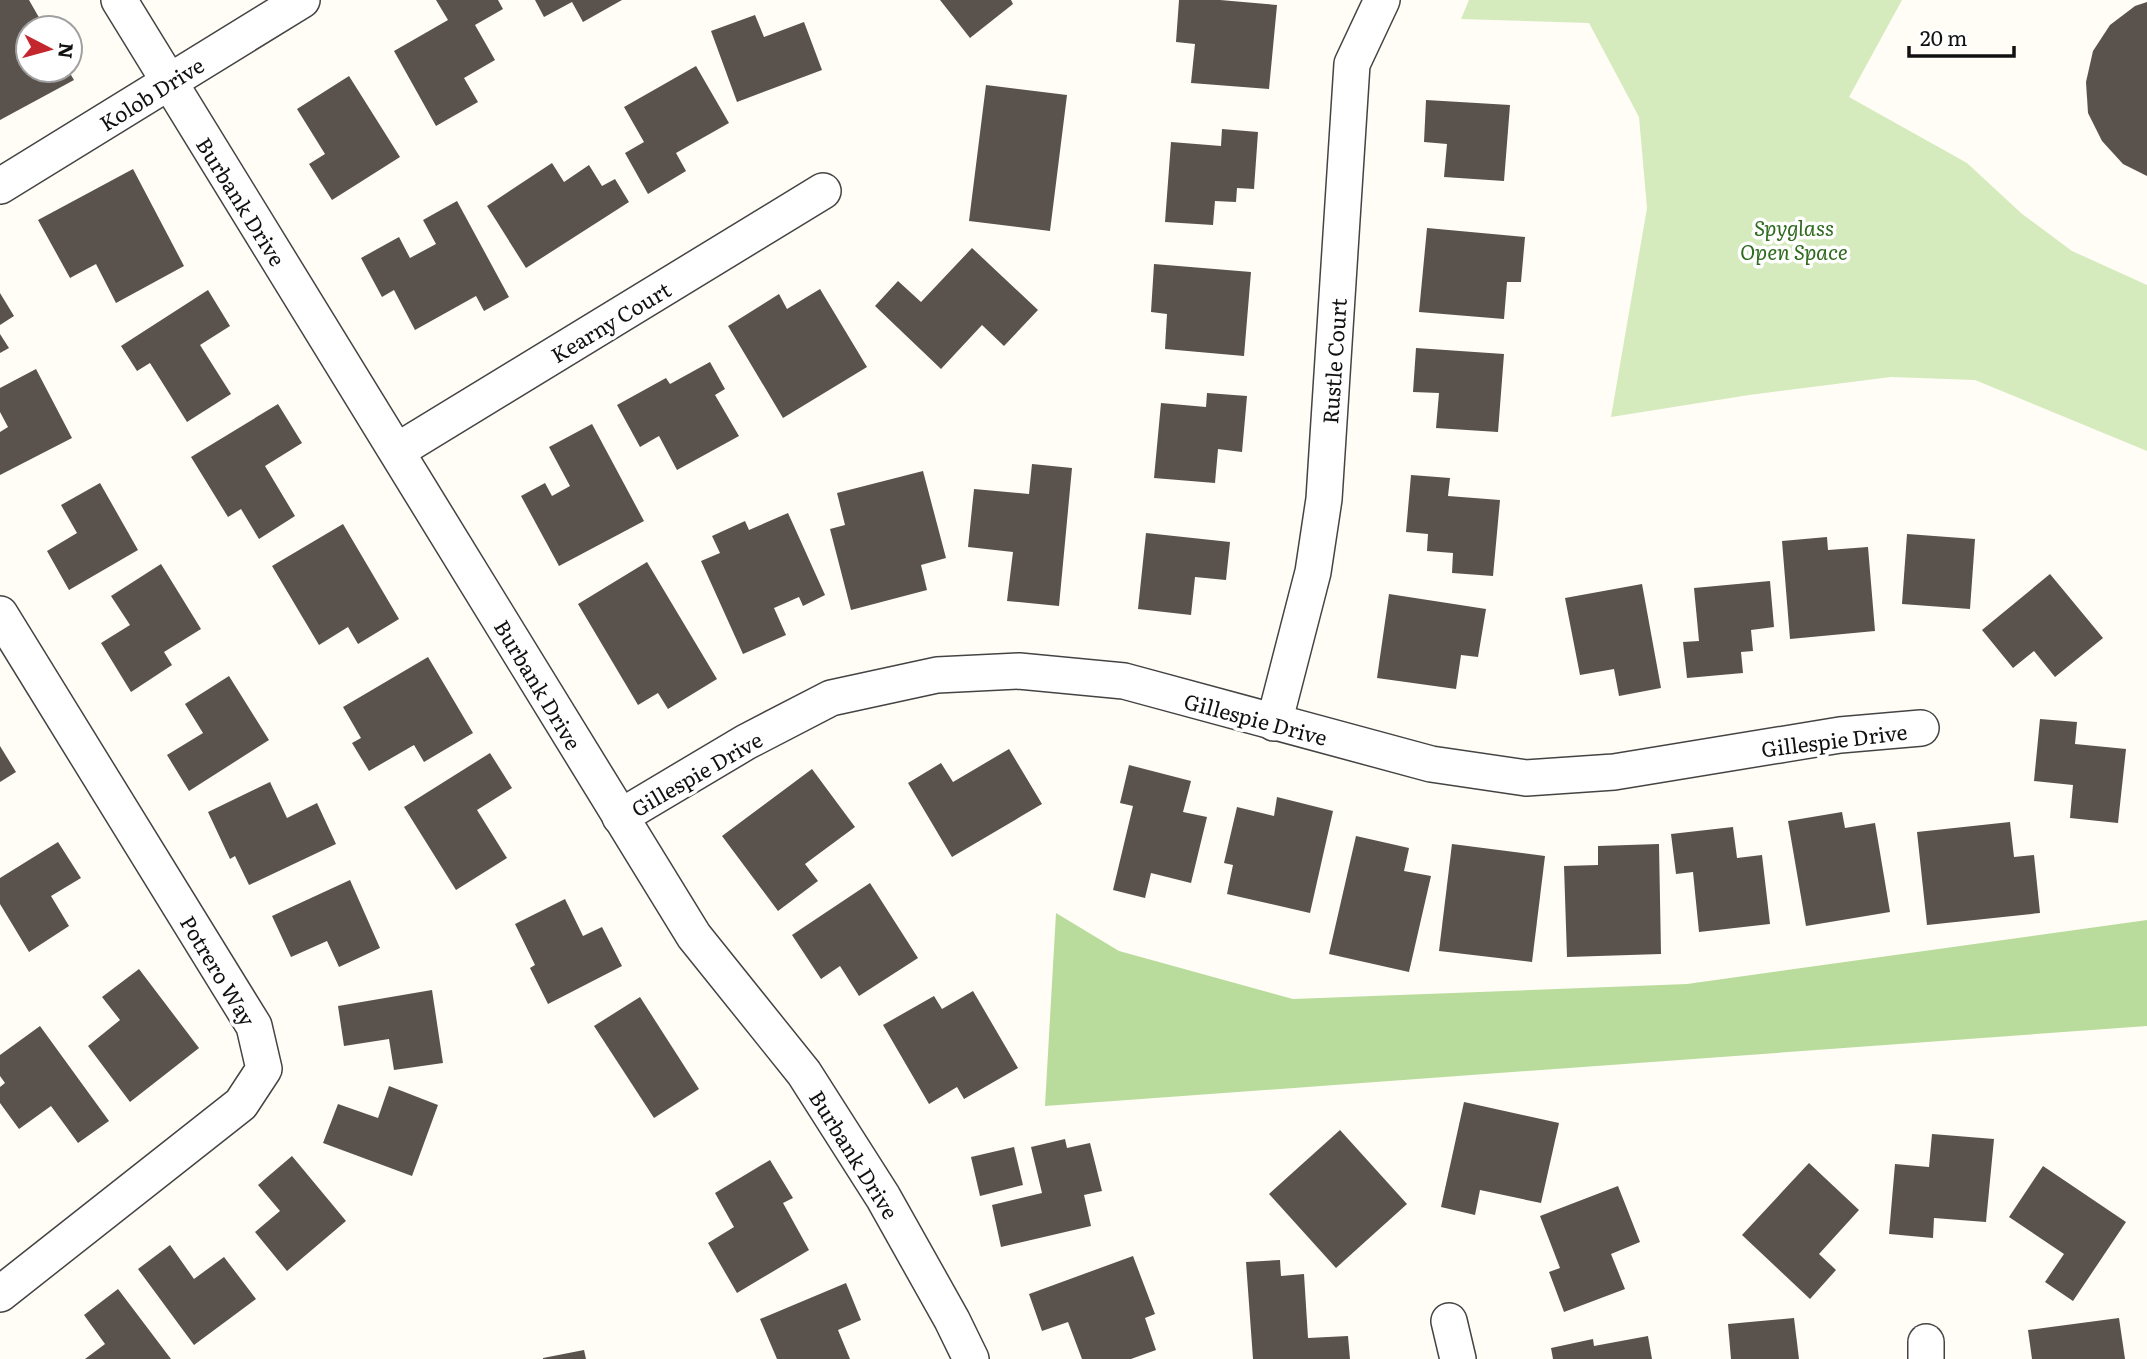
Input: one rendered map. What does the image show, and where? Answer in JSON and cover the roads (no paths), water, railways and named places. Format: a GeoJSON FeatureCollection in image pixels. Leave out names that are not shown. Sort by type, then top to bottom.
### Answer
{"type":"FeatureCollection","features":[{"type":"Feature","properties":{"kind":"street","name":"Burbank Drive"},"geometry":{"type":"LineString","coordinates":[[118,0],[694,936],[804,1073],[883,1197],[971,1359]]}},
{"type":"Feature","properties":{"kind":"street","name":"Kolob Drive"},"geometry":{"type":"LineString","coordinates":[[0,186],[302,0]]}},
{"type":"Feature","properties":{"kind":"street","name":"Rustle Court"},"geometry":{"type":"LineString","coordinates":[[1274,723],[1313,572],[1324,499],[1352,64],[1382,0]]}},
{"type":"Feature","properties":{"kind":"street","name":"Kearny Court"},"geometry":{"type":"LineString","coordinates":[[397,451],[823,191]]}},
{"type":"Feature","properties":{"kind":"street","name":"Potrero Way"},"geometry":{"type":"LineString","coordinates":[[0,614],[254,1026],[264,1069],[242,1104],[0,1294]]}},
{"type":"Feature","properties":{"kind":"street","name":"Gillespie Drive"},"geometry":{"type":"LineString","coordinates":[[620,817],[746,742],[831,698],[937,675],[1019,671],[1124,681],[1431,764],[1526,778],[1614,772],[1840,735],[1921,728]]}},
{"type":"Feature","properties":{"kind":"street"},"geometry":{"type":"LineString","coordinates":[[1449,1321],[1458,1359]]}},
{"type":"Feature","properties":{"kind":"park label","name":"Spyglass Open Space"},"geometry":{"type":"Point","coordinates":[1794,238]}}]}
